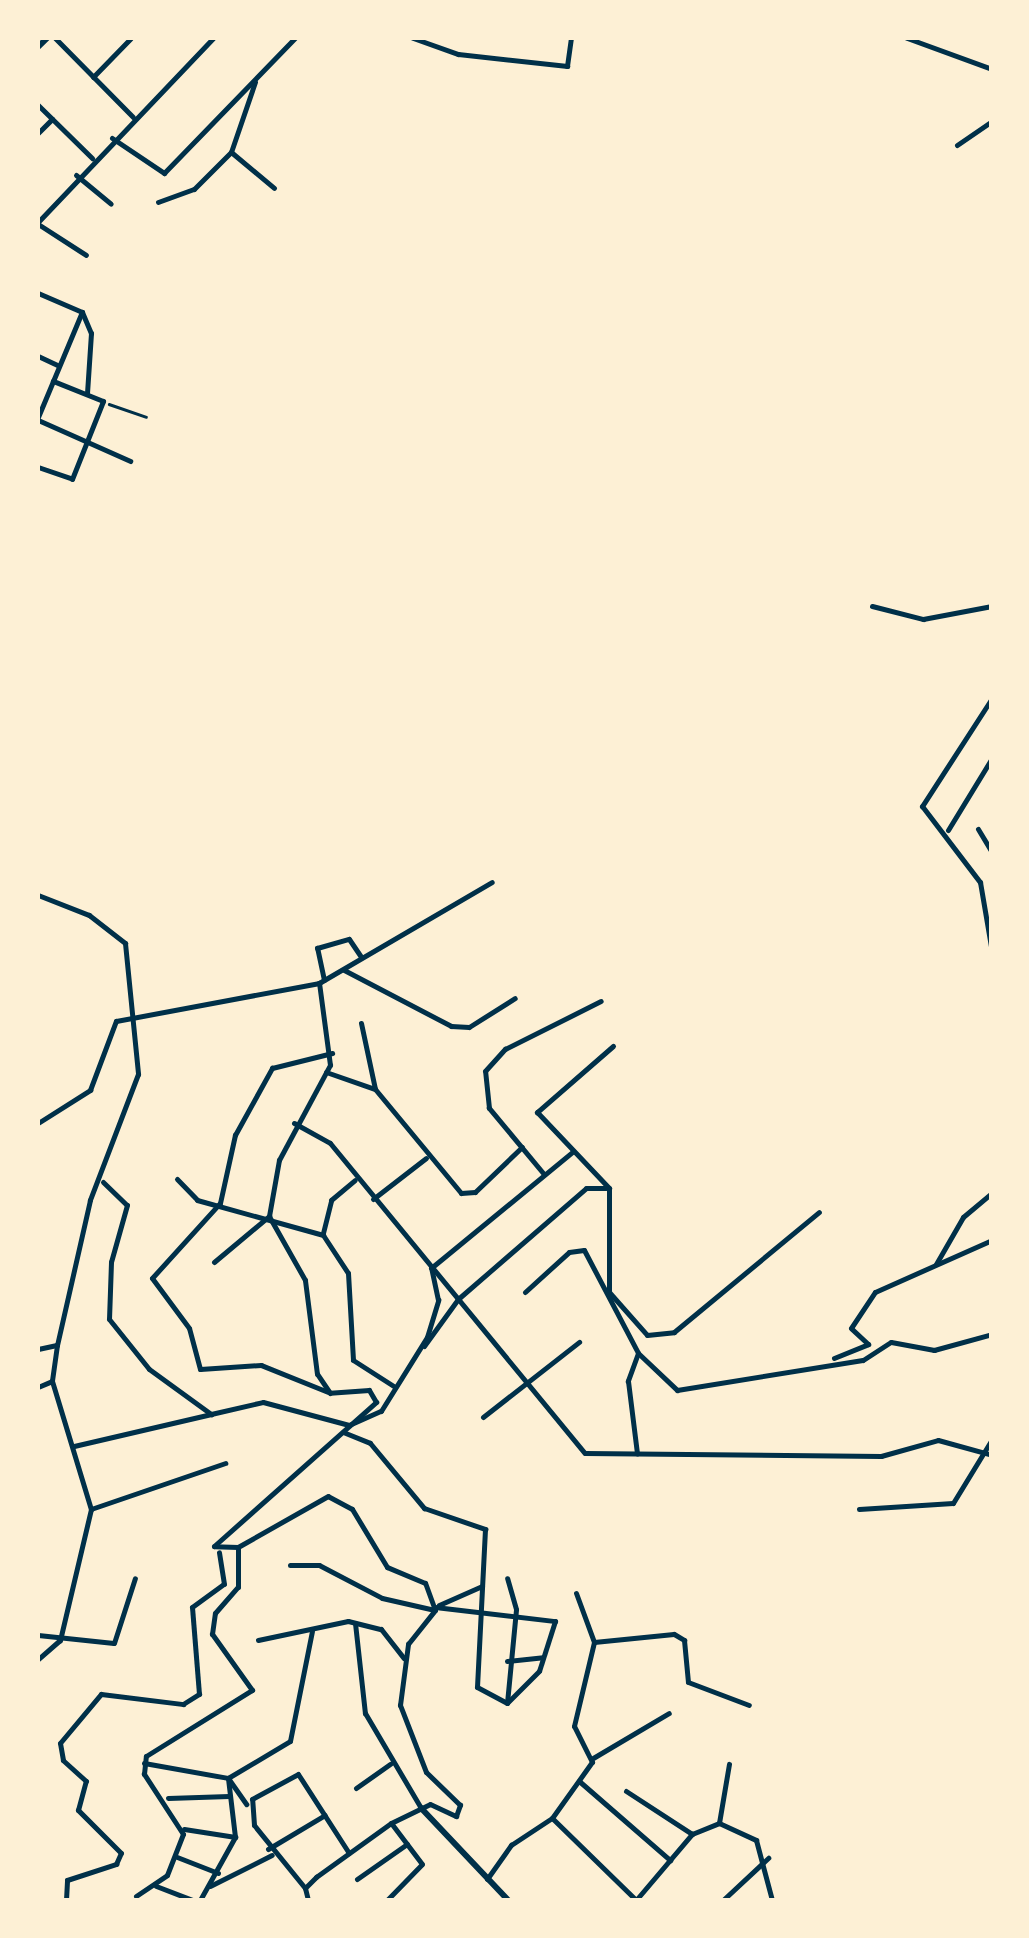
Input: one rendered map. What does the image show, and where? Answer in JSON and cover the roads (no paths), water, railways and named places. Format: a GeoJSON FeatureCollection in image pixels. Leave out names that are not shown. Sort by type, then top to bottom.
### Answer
{"type":"FeatureCollection","features":[{"type":"Feature","properties":{"kind":"street"},"geometry":{"type":"LineString","coordinates":[[38,47],[51,38],[133,118]]}},
{"type":"Feature","properties":{"kind":"street"},"geometry":{"type":"LineString","coordinates":[[93,77],[131,38]]}},
{"type":"Feature","properties":{"kind":"street"},"geometry":{"type":"LineString","coordinates":[[86,255],[38,223],[92,158],[213,38]]}},
{"type":"Feature","properties":{"kind":"street"},"geometry":{"type":"LineString","coordinates":[[112,138],[160,175],[295,38]]}},
{"type":"Feature","properties":{"kind":"street"},"geometry":{"type":"LineString","coordinates":[[413,38],[567,66],[571,38]]}},
{"type":"Feature","properties":{"kind":"street"},"geometry":{"type":"LineString","coordinates":[[439,38],[443,46]]}},
{"type":"Feature","properties":{"kind":"street"},"geometry":{"type":"LineString","coordinates":[[907,38],[992,69]]}},
{"type":"Feature","properties":{"kind":"street"},"geometry":{"type":"LineString","coordinates":[[158,202],[194,189],[231,152],[254,106],[255,80]]}},
{"type":"Feature","properties":{"kind":"street"},"geometry":{"type":"LineString","coordinates":[[38,104],[92,158]]}},
{"type":"Feature","properties":{"kind":"street"},"geometry":{"type":"LineString","coordinates":[[38,132],[52,118]]}},
{"type":"Feature","properties":{"kind":"street"},"geometry":{"type":"LineString","coordinates":[[958,145],[992,121]]}},
{"type":"Feature","properties":{"kind":"street"},"geometry":{"type":"LineString","coordinates":[[231,152],[274,188]]}},
{"type":"Feature","properties":{"kind":"street"},"geometry":{"type":"LineString","coordinates":[[76,175],[111,204]]}},
{"type":"Feature","properties":{"kind":"street"},"geometry":{"type":"LineString","coordinates":[[38,293],[82,312],[91,333],[87,393]]}},
{"type":"Feature","properties":{"kind":"street"},"geometry":{"type":"LineString","coordinates":[[82,312],[38,418],[130,461]]}},
{"type":"Feature","properties":{"kind":"street"},"geometry":{"type":"LineString","coordinates":[[38,356],[60,366]]}},
{"type":"Feature","properties":{"kind":"street"},"geometry":{"type":"LineString","coordinates":[[38,466],[72,478],[103,401],[53,381]]}},
{"type":"Feature","properties":{"kind":"street"},"geometry":{"type":"LineString","coordinates":[[872,606],[923,619],[992,606]]}},
{"type":"Feature","properties":{"kind":"street"},"geometry":{"type":"LineString","coordinates":[[992,698],[922,806],[948,830],[980,882],[992,952]]}},
{"type":"Feature","properties":{"kind":"street"},"geometry":{"type":"LineString","coordinates":[[948,830],[992,758]]}},
{"type":"Feature","properties":{"kind":"street"},"geometry":{"type":"LineString","coordinates":[[978,829],[992,852]]}},
{"type":"Feature","properties":{"kind":"street"},"geometry":{"type":"LineString","coordinates":[[38,1124],[90,1090],[116,1020],[322,981],[492,882]]}},
{"type":"Feature","properties":{"kind":"street"},"geometry":{"type":"LineString","coordinates":[[38,896],[89,915],[124,943],[138,1074],[103,1182],[90,1200],[57,1345],[52,1381],[91,1509],[60,1640],[38,1659]]}},
{"type":"Feature","properties":{"kind":"street"},"geometry":{"type":"LineString","coordinates":[[214,1262],[269,1216],[294,1123],[326,1072],[332,1053],[317,948],[349,939],[361,957]]}},
{"type":"Feature","properties":{"kind":"street"},"geometry":{"type":"LineString","coordinates":[[340,969],[366,974],[451,1026],[469,1027],[516,998]]}},
{"type":"Feature","properties":{"kind":"street"},"geometry":{"type":"LineString","coordinates":[[543,1174],[489,1108],[490,1058],[602,1001]]}},
{"type":"Feature","properties":{"kind":"street"},"geometry":{"type":"LineString","coordinates":[[361,1023],[375,1089],[426,1158],[469,1194],[522,1147]]}},
{"type":"Feature","properties":{"kind":"street"},"geometry":{"type":"LineString","coordinates":[[613,1046],[536,1112],[609,1188],[609,1292],[638,1353],[677,1390],[821,1361],[868,1344],[851,1328],[875,1292],[992,1240]]}},
{"type":"Feature","properties":{"kind":"street"},"geometry":{"type":"LineString","coordinates":[[66,1900],[67,1880],[116,1864],[121,1853],[78,1810],[84,1774],[62,1760],[60,1743],[101,1694],[183,1704],[198,1694],[192,1607],[224,1584],[217,1535],[343,1432],[375,1393],[330,1392],[261,1365],[200,1369],[188,1328],[152,1278],[220,1202],[236,1136],[266,1075],[287,1060],[332,1053]]}},
{"type":"Feature","properties":{"kind":"street"},"geometry":{"type":"LineString","coordinates":[[326,1072],[375,1089]]}},
{"type":"Feature","properties":{"kind":"street"},"geometry":{"type":"LineString","coordinates":[[294,1123],[330,1143],[355,1180],[585,1453],[881,1456],[938,1440],[992,1455]]}},
{"type":"Feature","properties":{"kind":"street"},"geometry":{"type":"LineString","coordinates":[[431,1268],[572,1152]]}},
{"type":"Feature","properties":{"kind":"street"},"geometry":{"type":"LineString","coordinates":[[373,1199],[426,1158]]}},
{"type":"Feature","properties":{"kind":"street"},"geometry":{"type":"LineString","coordinates":[[177,1179],[190,1197],[220,1202],[323,1235],[348,1273],[352,1360],[395,1387]]}},
{"type":"Feature","properties":{"kind":"street"},"geometry":{"type":"LineString","coordinates":[[323,1235],[330,1200],[355,1180]]}},
{"type":"Feature","properties":{"kind":"street"},"geometry":{"type":"LineString","coordinates":[[103,1182],[127,1204],[111,1262],[109,1319],[149,1368],[210,1414]]}},
{"type":"Feature","properties":{"kind":"street"},"geometry":{"type":"LineString","coordinates":[[418,1351],[458,1299],[586,1188],[609,1188]]}},
{"type":"Feature","properties":{"kind":"street"},"geometry":{"type":"LineString","coordinates":[[935,1267],[962,1217],[992,1193]]}},
{"type":"Feature","properties":{"kind":"street"},"geometry":{"type":"LineString","coordinates":[[525,1292],[578,1248],[609,1292],[647,1334],[666,1337],[819,1212]]}},
{"type":"Feature","properties":{"kind":"street"},"geometry":{"type":"LineString","coordinates":[[269,1216],[305,1280],[311,1360],[330,1392]]}},
{"type":"Feature","properties":{"kind":"street"},"geometry":{"type":"LineString","coordinates":[[74,1446],[263,1402],[348,1426],[381,1412],[437,1316],[431,1268]]}},
{"type":"Feature","properties":{"kind":"street"},"geometry":{"type":"LineString","coordinates":[[821,1361],[863,1360],[891,1342],[934,1350],[992,1334]]}},
{"type":"Feature","properties":{"kind":"street"},"geometry":{"type":"LineString","coordinates":[[483,1418],[579,1342]]}},
{"type":"Feature","properties":{"kind":"street"},"geometry":{"type":"LineString","coordinates":[[38,1349],[57,1345]]}},
{"type":"Feature","properties":{"kind":"street"},"geometry":{"type":"LineString","coordinates":[[637,1453],[628,1382],[638,1353]]}},
{"type":"Feature","properties":{"kind":"street"},"geometry":{"type":"LineString","coordinates":[[38,1387],[52,1381]]}},
{"type":"Feature","properties":{"kind":"street"},"geometry":{"type":"LineString","coordinates":[[343,1432],[370,1443],[424,1508],[479,1521],[487,1609],[478,1692],[506,1703]]}},
{"type":"Feature","properties":{"kind":"street"},"geometry":{"type":"LineString","coordinates":[[859,1509],[953,1503],[992,1439]]}},
{"type":"Feature","properties":{"kind":"street"},"geometry":{"type":"LineString","coordinates":[[91,1509],[225,1463]]}},
{"type":"Feature","properties":{"kind":"street"},"geometry":{"type":"LineString","coordinates":[[219,1552],[238,1547],[311,1500],[335,1497],[387,1567],[425,1583],[436,1608]]}},
{"type":"Feature","properties":{"kind":"street"},"geometry":{"type":"LineString","coordinates":[[144,1763],[252,1690],[212,1634],[215,1614],[238,1587],[238,1547]]}},
{"type":"Feature","properties":{"kind":"street"},"geometry":{"type":"LineString","coordinates":[[290,1565],[320,1564],[382,1598],[555,1621],[544,1657],[506,1703]]}},
{"type":"Feature","properties":{"kind":"street"},"geometry":{"type":"LineString","coordinates":[[38,1635],[60,1640],[121,1638],[135,1578]]}},
{"type":"Feature","properties":{"kind":"street"},"geometry":{"type":"LineString","coordinates":[[506,1703],[506,1662],[515,1616],[507,1578]]}},
{"type":"Feature","properties":{"kind":"street"},"geometry":{"type":"LineString","coordinates":[[304,1888],[391,1822],[421,1808],[456,1816],[460,1804],[421,1765],[400,1705],[404,1658],[436,1608],[482,1586]]}},
{"type":"Feature","properties":{"kind":"street"},"geometry":{"type":"LineString","coordinates":[[576,1592],[594,1642],[574,1726],[593,1758]]}},
{"type":"Feature","properties":{"kind":"street"},"geometry":{"type":"LineString","coordinates":[[258,1640],[355,1623],[392,1636],[404,1658]]}},
{"type":"Feature","properties":{"kind":"street"},"geometry":{"type":"LineString","coordinates":[[355,1623],[364,1712],[390,1764],[421,1808],[508,1900]]}},
{"type":"Feature","properties":{"kind":"street"},"geometry":{"type":"LineString","coordinates":[[144,1763],[228,1778],[290,1741],[312,1632]]}},
{"type":"Feature","properties":{"kind":"street"},"geometry":{"type":"LineString","coordinates":[[594,1642],[674,1634],[684,1640],[688,1682],[749,1705]]}},
{"type":"Feature","properties":{"kind":"street"},"geometry":{"type":"LineString","coordinates":[[506,1662],[544,1657]]}},
{"type":"Feature","properties":{"kind":"street"},"geometry":{"type":"LineString","coordinates":[[487,1878],[512,1845],[552,1818],[593,1758],[669,1712]]}},
{"type":"Feature","properties":{"kind":"street"},"geometry":{"type":"LineString","coordinates":[[136,1896],[156,1886],[177,1857],[182,1828],[144,1763]]}},
{"type":"Feature","properties":{"kind":"street"},"geometry":{"type":"LineString","coordinates":[[356,1788],[390,1764]]}},
{"type":"Feature","properties":{"kind":"street"},"geometry":{"type":"LineString","coordinates":[[720,1822],[730,1764]]}},
{"type":"Feature","properties":{"kind":"street"},"geometry":{"type":"LineString","coordinates":[[246,1804],[298,1774],[349,1853]]}},
{"type":"Feature","properties":{"kind":"street"},"geometry":{"type":"LineString","coordinates":[[200,1900],[235,1838],[228,1778]]}},
{"type":"Feature","properties":{"kind":"street"},"geometry":{"type":"LineString","coordinates":[[228,1778],[270,1852],[304,1888],[308,1900]]}},
{"type":"Feature","properties":{"kind":"street"},"geometry":{"type":"LineString","coordinates":[[580,1780],[670,1860]]}},
{"type":"Feature","properties":{"kind":"street"},"geometry":{"type":"LineString","coordinates":[[626,1791],[692,1834]]}},
{"type":"Feature","properties":{"kind":"street"},"geometry":{"type":"LineString","coordinates":[[166,1799],[229,1796]]}},
{"type":"Feature","properties":{"kind":"street"},"geometry":{"type":"LineString","coordinates":[[210,1886],[325,1815]]}},
{"type":"Feature","properties":{"kind":"street"},"geometry":{"type":"LineString","coordinates":[[552,1818],[636,1900],[692,1834],[720,1822],[756,1840],[768,1858],[772,1900]]}},
{"type":"Feature","properties":{"kind":"street"},"geometry":{"type":"LineString","coordinates":[[388,1900],[422,1864],[391,1822]]}},
{"type":"Feature","properties":{"kind":"street"},"geometry":{"type":"LineString","coordinates":[[182,1828],[235,1838]]}},
{"type":"Feature","properties":{"kind":"street"},"geometry":{"type":"LineString","coordinates":[[357,1879],[407,1844]]}},
{"type":"Feature","properties":{"kind":"street"},"geometry":{"type":"LineString","coordinates":[[177,1857],[218,1873]]}},
{"type":"Feature","properties":{"kind":"street"},"geometry":{"type":"LineString","coordinates":[[723,1900],[768,1858]]}},
{"type":"Feature","properties":{"kind":"street"},"geometry":{"type":"LineString","coordinates":[[156,1886],[192,1900]]}}]}
